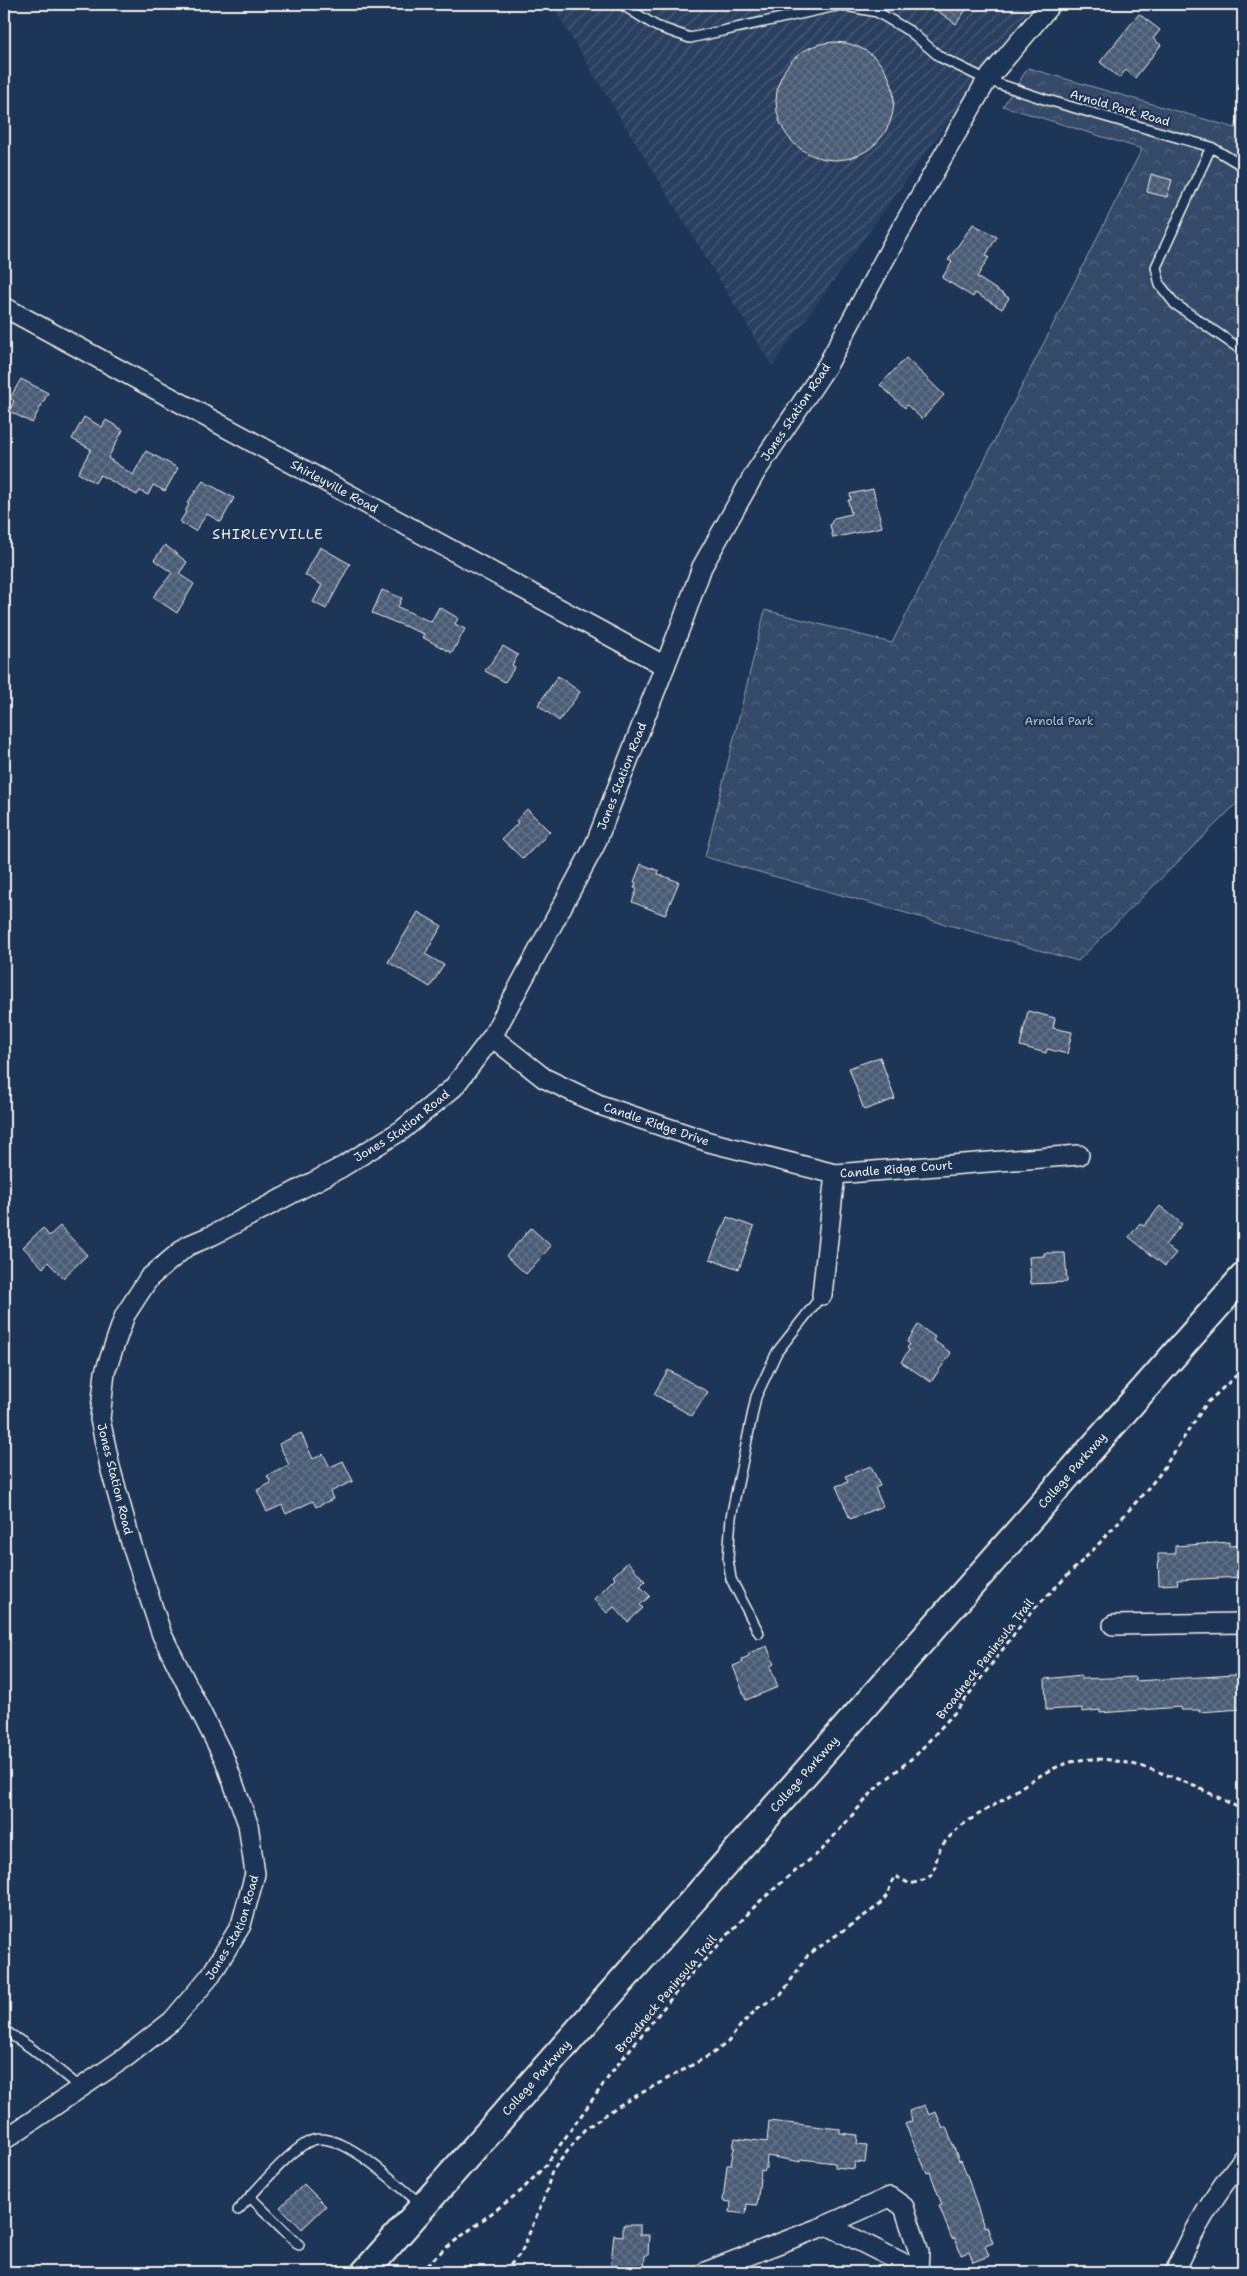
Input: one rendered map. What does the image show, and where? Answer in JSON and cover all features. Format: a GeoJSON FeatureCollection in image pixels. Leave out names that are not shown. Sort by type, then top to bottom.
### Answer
{"type":"FeatureCollection","features":[{"type":"Feature","properties":{"kind":"main road","name":"College Parkway"},"geometry":{"type":"LineString","coordinates":[[365,2272],[422,2205],[1243,1277]]}},
{"type":"Feature","properties":{"kind":"street","name":"Jones Station Road"},"geometry":{"type":"LineString","coordinates":[[4,2140],[126,2057],[172,2021],[212,1976],[241,1925],[255,1874],[248,1824],[224,1760],[162,1634],[132,1546],[110,1467],[100,1419],[105,1372],[125,1315],[149,1278],[187,1246],[213,1235],[342,1167],[402,1130],[453,1088],[492,1037],[595,845],[702,567],[755,473],[828,364],[896,238],[987,80],[1051,4]]}},
{"type":"Feature","properties":{"kind":"street","name":"Shirleyville Road"},"geometry":{"type":"LineString","coordinates":[[4,307],[665,666]]}},
{"type":"Feature","properties":{"kind":"street","name":"Candle Ridge Drive"},"geometry":{"type":"LineString","coordinates":[[492,1037],[544,1078],[600,1105],[709,1142],[835,1174]]}},
{"type":"Feature","properties":{"kind":"street","name":"Candle Ridge Court"},"geometry":{"type":"LineString","coordinates":[[822,1295],[835,1174],[1079,1155]]}},
{"type":"Feature","properties":{"kind":"street"},"geometry":{"type":"LineString","coordinates":[[1113,1625],[1243,1623]]}},
{"type":"Feature","properties":{"kind":"street"},"geometry":{"type":"LineString","coordinates":[[1175,2272],[1200,2220],[1213,2198],[1243,2159]]}},
{"type":"Feature","properties":{"kind":"street"},"geometry":{"type":"LineString","coordinates":[[705,2272],[827,2225],[890,2197],[904,2207],[919,2252],[920,2272],[827,2225]]}},
{"type":"Feature","properties":{"kind":"lane","name":"Arnold Park Road"},"geometry":{"type":"LineString","coordinates":[[621,4],[656,26],[690,38],[841,5],[877,12],[912,32],[940,57],[987,80],[1211,147],[1243,166]]}},
{"type":"Feature","properties":{"kind":"lane"},"geometry":{"type":"LineString","coordinates":[[1211,147],[1156,267],[1160,285],[1175,304],[1243,351]]}},
{"type":"Feature","properties":{"kind":"lane"},"geometry":{"type":"LineString","coordinates":[[759,1633],[731,1579],[728,1559],[731,1518],[756,1398],[777,1352],[822,1295]]}},
{"type":"Feature","properties":{"kind":"lane"},"geometry":{"type":"LineString","coordinates":[[4,2030],[31,2048],[81,2088]]}},
{"type":"Feature","properties":{"kind":"lane"},"geometry":{"type":"LineString","coordinates":[[238,2210],[295,2152],[313,2140],[339,2143],[353,2150],[422,2205]]}},
{"type":"Feature","properties":{"kind":"lane"},"geometry":{"type":"LineString","coordinates":[[250,2198],[299,2245]]}},
{"type":"Feature","properties":{"kind":"path","name":"Broadneck Peninsula Trail"},"geometry":{"type":"LineString","coordinates":[[420,2272],[444,2250],[527,2185],[545,2166],[615,2068],[690,1975],[758,1903],[788,1876],[821,1852],[875,1789],[917,1754],[957,1710],[1030,1613],[1096,1547],[1138,1500],[1158,1475],[1206,1404],[1243,1368]]}},
{"type":"Feature","properties":{"kind":"path"},"geometry":{"type":"LineString","coordinates":[[504,2272],[521,2253],[545,2196],[552,2171],[584,2130],[618,2106],[712,2054],[728,2042],[741,2025],[759,2008],[781,1995],[808,1955],[878,1906],[888,1894],[895,1876],[910,1884],[924,1880],[935,1871],[942,1847],[957,1830],[1032,1780],[1071,1762],[1110,1760],[1156,1771],[1193,1785],[1243,1810]]}},
{"type":"Feature","properties":{"kind":"shaded area"},"geometry":{"type":"Polygon","coordinates":[[[551,4],[1033,4],[772,366],[551,4]]]}},
{"type":"Feature","properties":{"kind":"green space","name":"Arnold Park"},"geometry":{"type":"Polygon","coordinates":[[[1028,68],[1235,128],[1243,103],[1243,797],[1078,961],[705,857],[765,610],[892,643],[1142,149],[1003,106],[1028,68]]]}},
{"type":"Feature","properties":{"kind":"building"},"geometry":{"type":"Polygon","coordinates":[[[928,4],[970,4],[956,24],[928,4]]]}},
{"type":"Feature","properties":{"kind":"building"},"geometry":{"type":"Polygon","coordinates":[[[1139,14],[1160,30],[1153,39],[1161,45],[1135,78],[1126,70],[1119,78],[1100,62],[1139,14]]]}},
{"type":"Feature","properties":{"kind":"building"},"geometry":{"type":"Polygon","coordinates":[[[835,42],[857,47],[877,59],[889,79],[894,101],[889,123],[877,143],[857,155],[835,160],[813,155],[793,143],[781,123],[776,101],[781,79],[793,59],[813,47],[835,42]]]}},
{"type":"Feature","properties":{"kind":"building"},"geometry":{"type":"Polygon","coordinates":[[[1151,174],[1172,180],[1167,197],[1147,192],[1151,174]]]}},
{"type":"Feature","properties":{"kind":"building"},"geometry":{"type":"Polygon","coordinates":[[[973,224],[997,237],[986,255],[989,257],[977,277],[1009,298],[1002,309],[975,293],[973,297],[942,278],[952,262],[948,260],[973,224]]]}},
{"type":"Feature","properties":{"kind":"building"},"geometry":{"type":"Polygon","coordinates":[[[906,358],[944,395],[922,419],[907,405],[905,408],[880,385],[906,358]]]}},
{"type":"Feature","properties":{"kind":"building"},"geometry":{"type":"Polygon","coordinates":[[[21,379],[48,393],[32,423],[9,411],[14,401],[10,398],[21,379]]]}},
{"type":"Feature","properties":{"kind":"building"},"geometry":{"type":"Polygon","coordinates":[[[84,417],[102,427],[106,420],[123,430],[108,458],[133,475],[146,451],[178,468],[165,491],[153,485],[148,495],[140,491],[137,495],[100,475],[95,483],[78,473],[91,449],[72,439],[84,417]]]}},
{"type":"Feature","properties":{"kind":"building"},"geometry":{"type":"Polygon","coordinates":[[[203,481],[234,498],[221,522],[207,514],[195,531],[180,522],[189,504],[187,503],[203,481]]]}},
{"type":"Feature","properties":{"kind":"building"},"geometry":{"type":"Polygon","coordinates":[[[873,489],[882,527],[833,538],[830,525],[834,518],[851,514],[848,500],[851,500],[850,494],[873,489]]]}},
{"type":"Feature","properties":{"kind":"building"},"geometry":{"type":"Polygon","coordinates":[[[165,545],[187,562],[179,574],[194,584],[177,613],[153,597],[172,573],[154,560],[165,545]]]}},
{"type":"Feature","properties":{"kind":"building"},"geometry":{"type":"Polygon","coordinates":[[[320,547],[350,564],[326,609],[313,602],[322,585],[305,575],[320,547]]]}},
{"type":"Feature","properties":{"kind":"building"},"geometry":{"type":"Polygon","coordinates":[[[382,590],[402,598],[398,607],[431,622],[439,607],[458,618],[455,624],[465,629],[452,653],[422,637],[424,634],[372,613],[382,590]]]}},
{"type":"Feature","properties":{"kind":"building"},"geometry":{"type":"Polygon","coordinates":[[[503,646],[518,655],[512,665],[515,667],[505,682],[485,671],[503,646]]]}},
{"type":"Feature","properties":{"kind":"building"},"geometry":{"type":"Polygon","coordinates":[[[558,676],[580,692],[559,721],[538,705],[558,676]]]}},
{"type":"Feature","properties":{"kind":"building"},"geometry":{"type":"Polygon","coordinates":[[[527,809],[550,832],[523,859],[502,839],[518,823],[516,821],[527,809]]]}},
{"type":"Feature","properties":{"kind":"building"},"geometry":{"type":"Polygon","coordinates":[[[641,864],[659,871],[658,874],[679,882],[665,915],[632,902],[637,889],[634,888],[636,883],[634,882],[641,864]]]}},
{"type":"Feature","properties":{"kind":"building"},"geometry":{"type":"Polygon","coordinates":[[[418,912],[442,926],[425,954],[444,965],[430,987],[388,962],[418,912]]]}},
{"type":"Feature","properties":{"kind":"building"},"geometry":{"type":"Polygon","coordinates":[[[1028,1011],[1055,1018],[1053,1028],[1072,1032],[1067,1054],[1047,1049],[1046,1053],[1020,1046],[1028,1011]]]}},
{"type":"Feature","properties":{"kind":"building"},"geometry":{"type":"Polygon","coordinates":[[[880,1057],[895,1099],[864,1110],[849,1068],[880,1057]]]}},
{"type":"Feature","properties":{"kind":"building"},"geometry":{"type":"Polygon","coordinates":[[[1160,1206],[1182,1224],[1165,1245],[1176,1253],[1165,1266],[1129,1237],[1140,1223],[1144,1226],[1160,1206]]]}},
{"type":"Feature","properties":{"kind":"building"},"geometry":{"type":"Polygon","coordinates":[[[727,1217],[754,1227],[739,1269],[710,1259],[727,1217]]]}},
{"type":"Feature","properties":{"kind":"building"},"geometry":{"type":"Polygon","coordinates":[[[60,1226],[87,1255],[63,1278],[48,1262],[43,1268],[23,1247],[43,1228],[49,1236],[60,1226]]]}},
{"type":"Feature","properties":{"kind":"building"},"geometry":{"type":"Polygon","coordinates":[[[531,1228],[551,1246],[526,1274],[506,1256],[531,1228]]]}},
{"type":"Feature","properties":{"kind":"building"},"geometry":{"type":"Polygon","coordinates":[[[1044,1253],[1065,1253],[1067,1282],[1031,1284],[1029,1257],[1044,1256],[1044,1253]]]}},
{"type":"Feature","properties":{"kind":"building"},"geometry":{"type":"Polygon","coordinates":[[[918,1325],[935,1337],[933,1340],[951,1353],[931,1382],[901,1362],[909,1350],[907,1348],[910,1344],[907,1342],[918,1325]]]}},
{"type":"Feature","properties":{"kind":"building"},"geometry":{"type":"Polygon","coordinates":[[[668,1370],[708,1392],[692,1416],[654,1394],[668,1370]]]}},
{"type":"Feature","properties":{"kind":"building"},"geometry":{"type":"Polygon","coordinates":[[[301,1433],[313,1459],[323,1454],[330,1467],[343,1461],[353,1481],[330,1492],[333,1499],[316,1507],[313,1501],[286,1514],[282,1505],[267,1512],[257,1490],[271,1483],[267,1476],[289,1465],[279,1444],[301,1433]]]}},
{"type":"Feature","properties":{"kind":"building"},"geometry":{"type":"Polygon","coordinates":[[[871,1466],[880,1486],[875,1488],[883,1506],[850,1519],[836,1486],[848,1482],[845,1476],[871,1466]]]}},
{"type":"Feature","properties":{"kind":"building"},"geometry":{"type":"Polygon","coordinates":[[[1229,1542],[1229,1546],[1243,1545],[1243,1577],[1177,1580],[1178,1584],[1159,1585],[1158,1554],[1175,1554],[1175,1546],[1229,1542]]]}},
{"type":"Feature","properties":{"kind":"building"},"geometry":{"type":"Polygon","coordinates":[[[628,1562],[645,1581],[640,1586],[650,1596],[640,1605],[643,1608],[628,1622],[614,1607],[607,1613],[594,1599],[615,1578],[613,1576],[628,1562]]]}},
{"type":"Feature","properties":{"kind":"building"},"geometry":{"type":"Polygon","coordinates":[[[767,1646],[774,1664],[770,1666],[778,1687],[746,1700],[733,1666],[743,1662],[742,1659],[749,1656],[749,1653],[767,1646]]]}},
{"type":"Feature","properties":{"kind":"building"},"geometry":{"type":"Polygon","coordinates":[[[1081,1675],[1081,1679],[1135,1677],[1135,1681],[1243,1676],[1243,1709],[1199,1712],[1199,1710],[1181,1710],[1181,1707],[1100,1713],[1100,1710],[1082,1712],[1082,1708],[1046,1710],[1045,1679],[1081,1675]]]}},
{"type":"Feature","properties":{"kind":"building"},"geometry":{"type":"Polygon","coordinates":[[[925,2105],[929,2115],[936,2112],[943,2129],[946,2127],[959,2161],[961,2160],[967,2175],[984,2227],[987,2226],[993,2243],[985,2246],[989,2256],[973,2262],[969,2252],[961,2255],[955,2238],[952,2239],[939,2206],[942,2205],[930,2172],[927,2173],[905,2124],[912,2121],[909,2111],[925,2105]]]}},
{"type":"Feature","properties":{"kind":"building"},"geometry":{"type":"Polygon","coordinates":[[[769,2121],[840,2129],[840,2133],[858,2135],[857,2144],[867,2145],[865,2163],[855,2162],[854,2169],[835,2167],[835,2163],[801,2159],[801,2162],[767,2156],[766,2168],[764,2171],[761,2170],[757,2205],[747,2204],[746,2214],[730,2212],[731,2202],[723,2201],[727,2165],[731,2165],[735,2138],[767,2142],[769,2121]]]}},
{"type":"Feature","properties":{"kind":"building"},"geometry":{"type":"Polygon","coordinates":[[[304,2184],[326,2206],[302,2229],[280,2207],[304,2184]]]}},
{"type":"Feature","properties":{"kind":"building"},"geometry":{"type":"Polygon","coordinates":[[[623,2225],[640,2225],[640,2235],[649,2235],[648,2255],[645,2255],[644,2272],[610,2272],[614,2235],[623,2236],[623,2225]]]}},
{"type":"Feature","properties":{"kind":"district","name":"SHIRLEYVILLE"},"geometry":{"type":"Point","coordinates":[268,534]}}]}
